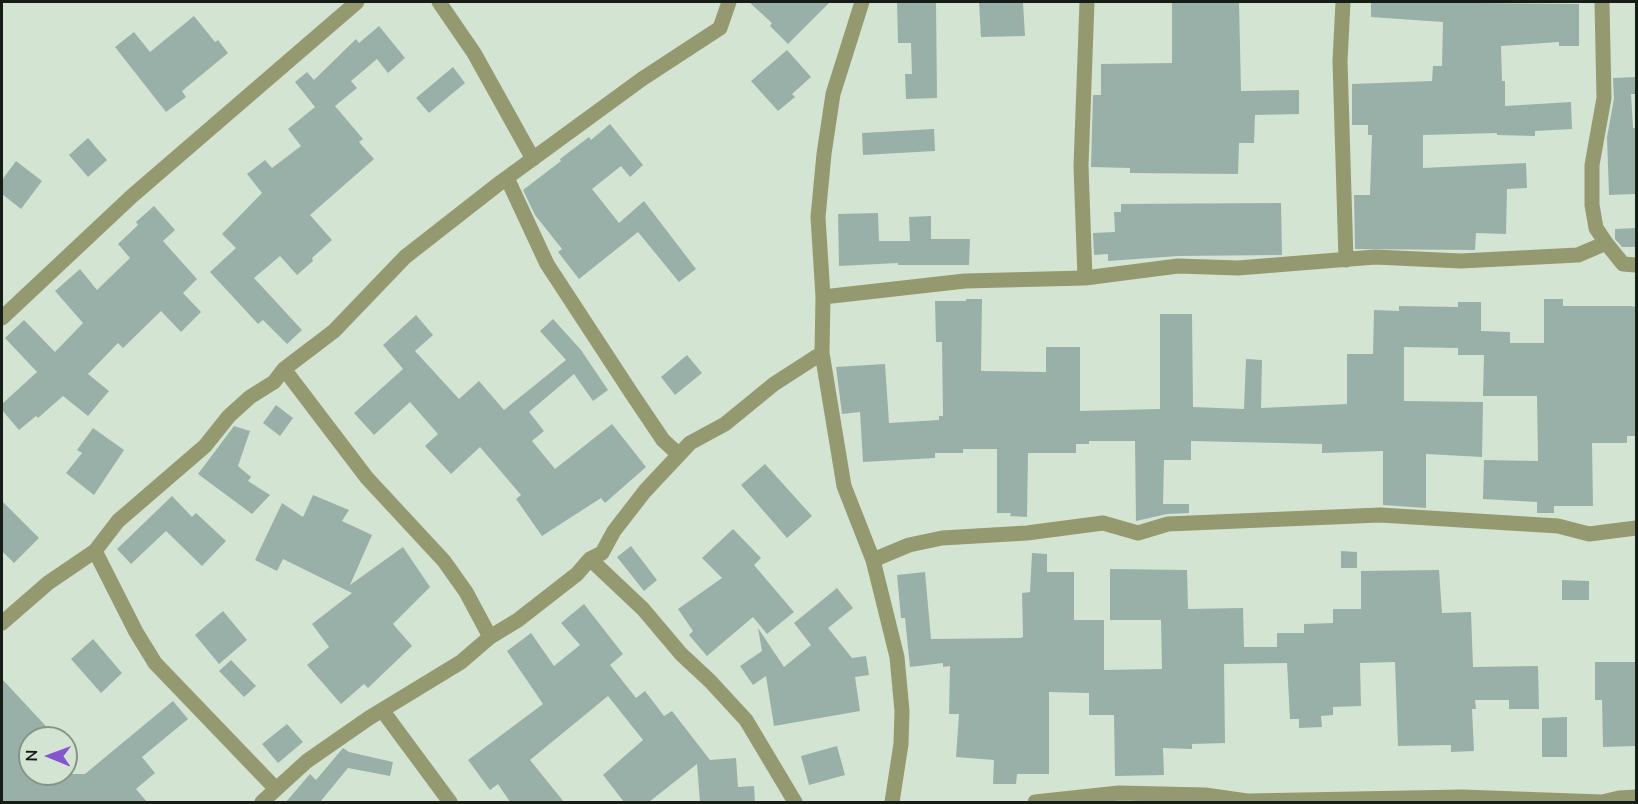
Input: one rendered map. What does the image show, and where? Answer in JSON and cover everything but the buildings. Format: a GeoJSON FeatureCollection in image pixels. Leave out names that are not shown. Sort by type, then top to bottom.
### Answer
{"type":"FeatureCollection","features":[{"type":"Feature","properties":{"kind":"street"},"geometry":{"type":"LineString","coordinates":[[2,318],[132,196],[357,2]]}},
{"type":"Feature","properties":{"kind":"street"},"geometry":{"type":"LineString","coordinates":[[439,2],[474,53],[533,159]]}},
{"type":"Feature","properties":{"kind":"street"},"geometry":{"type":"LineString","coordinates":[[2,623],[48,583],[95,551],[117,521],[156,485],[206,446],[228,416],[250,397],[274,382],[284,369],[334,331],[405,257],[507,178],[642,79],[720,28],[729,2]]}},
{"type":"Feature","properties":{"kind":"street"},"geometry":{"type":"LineString","coordinates":[[862,2],[833,94],[824,154],[818,217],[823,297],[822,353],[844,486],[873,560],[897,657],[902,711],[901,744],[892,802]]}},
{"type":"Feature","properties":{"kind":"street"},"geometry":{"type":"LineString","coordinates":[[1085,278],[1082,166],[1087,2]]}},
{"type":"Feature","properties":{"kind":"street"},"geometry":{"type":"LineString","coordinates":[[1343,2],[1340,61],[1346,260]]}},
{"type":"Feature","properties":{"kind":"street"},"geometry":{"type":"LineString","coordinates":[[1602,2],[1604,98],[1590,184],[1596,228],[1623,264],[1636,265]]}},
{"type":"Feature","properties":{"kind":"street"},"geometry":{"type":"LineString","coordinates":[[507,178],[548,264],[663,440],[678,454]]}},
{"type":"Feature","properties":{"kind":"street"},"geometry":{"type":"LineString","coordinates":[[823,297],[965,281],[1085,278],[1178,266],[1238,268],[1375,257],[1461,261],[1578,255],[1606,243]]}},
{"type":"Feature","properties":{"kind":"street"},"geometry":{"type":"LineString","coordinates":[[262,802],[307,761],[382,710],[437,679],[576,574],[590,559],[602,553],[614,531],[639,499],[690,443],[725,424],[774,384],[822,353]]}},
{"type":"Feature","properties":{"kind":"street"},"geometry":{"type":"LineString","coordinates":[[284,369],[367,478],[444,561],[466,592],[490,637]]}},
{"type":"Feature","properties":{"kind":"street"},"geometry":{"type":"LineString","coordinates":[[873,560],[909,545],[942,538],[1027,533],[1103,523],[1138,533],[1168,524],[1380,515],[1558,526],[1589,534],[1636,528]]}},
{"type":"Feature","properties":{"kind":"street"},"geometry":{"type":"LineString","coordinates":[[95,551],[136,632],[155,663],[276,789]]}},
{"type":"Feature","properties":{"kind":"street"},"geometry":{"type":"LineString","coordinates":[[590,559],[644,609],[681,654],[746,720],[795,802]]}},
{"type":"Feature","properties":{"kind":"street"},"geometry":{"type":"LineString","coordinates":[[382,710],[450,802]]}},
{"type":"Feature","properties":{"kind":"street"},"geometry":{"type":"LineString","coordinates":[[1035,802],[1119,793],[1205,795],[1247,801],[1462,797],[1602,802],[1636,797]]}}]}
